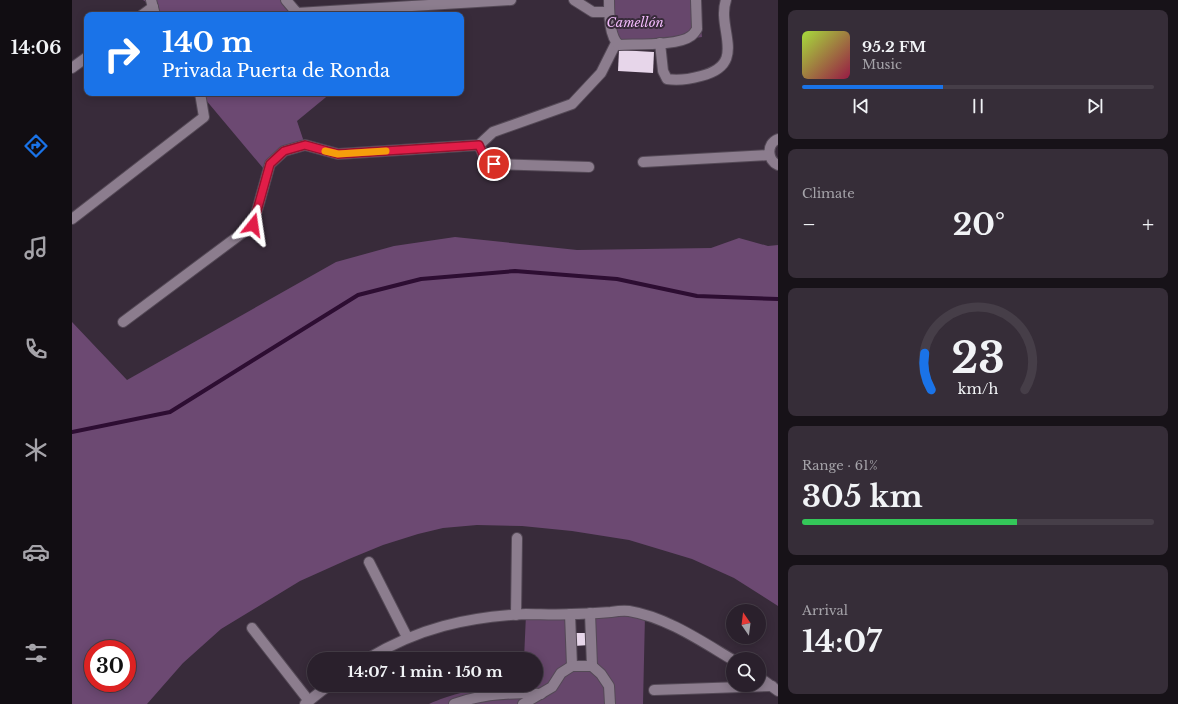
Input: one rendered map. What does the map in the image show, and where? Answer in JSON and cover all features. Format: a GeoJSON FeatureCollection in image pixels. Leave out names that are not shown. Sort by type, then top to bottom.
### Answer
{"type":"FeatureCollection","features":[{"type":"Feature","properties":{"kind":"street"},"geometry":{"type":"LineString","coordinates":[[286,0],[296,12]]}},
{"type":"Feature","properties":{"kind":"street"},"geometry":{"type":"LineString","coordinates":[[313,12],[511,0]]}},
{"type":"Feature","properties":{"kind":"street"},"geometry":{"type":"LineString","coordinates":[[574,0],[593,12],[609,12]]}},
{"type":"Feature","properties":{"kind":"street"},"geometry":{"type":"LineString","coordinates":[[609,0],[609,12],[613,38],[619,45],[682,41],[691,37],[697,29],[696,0]]}},
{"type":"Feature","properties":{"kind":"street"},"geometry":{"type":"LineString","coordinates":[[660,43],[662,71],[667,79],[683,80],[712,73],[726,60],[728,52],[724,8],[726,0]]}},
{"type":"Feature","properties":{"kind":"street"},"geometry":{"type":"LineString","coordinates":[[123,322],[253,225],[270,164],[284,151],[305,145],[338,154],[479,145],[494,132],[572,104],[601,74],[616,43]]}},
{"type":"Feature","properties":{"kind":"street"},"geometry":{"type":"LineString","coordinates":[[72,68],[84,59]]}},
{"type":"Feature","properties":{"kind":"street"},"geometry":{"type":"LineString","coordinates":[[72,219],[204,117],[200,96]]}},
{"type":"Feature","properties":{"kind":"street"},"geometry":{"type":"LineString","coordinates":[[778,139],[775,140],[770,147],[769,155],[773,163],[778,165]]}},
{"type":"Feature","properties":{"kind":"street"},"geometry":{"type":"LineString","coordinates":[[479,145],[484,156],[494,164],[589,167]]}},
{"type":"Feature","properties":{"kind":"street"},"geometry":{"type":"LineString","coordinates":[[643,162],[769,155]]}},
{"type":"Feature","properties":{"kind":"street"},"geometry":{"type":"LineString","coordinates":[[516,538],[516,615]]}},
{"type":"Feature","properties":{"kind":"street"},"geometry":{"type":"LineString","coordinates":[[369,562],[407,637]]}},
{"type":"Feature","properties":{"kind":"street"},"geometry":{"type":"LineString","coordinates":[[378,652],[407,637],[437,627],[466,620],[516,615],[628,611],[645,615],[666,623],[689,634],[726,656]]}},
{"type":"Feature","properties":{"kind":"street"},"geometry":{"type":"LineString","coordinates":[[590,613],[592,666]]}},
{"type":"Feature","properties":{"kind":"street"},"geometry":{"type":"LineString","coordinates":[[570,614],[572,666]]}},
{"type":"Feature","properties":{"kind":"street"},"geometry":{"type":"LineString","coordinates":[[252,628],[307,703],[320,692]]}},
{"type":"Feature","properties":{"kind":"street"},"geometry":{"type":"LineString","coordinates":[[523,704],[552,687],[561,673],[572,666],[592,666],[601,674],[609,686],[610,704]]}},
{"type":"Feature","properties":{"kind":"street"},"geometry":{"type":"LineString","coordinates":[[766,682],[775,689]]}},
{"type":"Feature","properties":{"kind":"street"},"geometry":{"type":"LineString","coordinates":[[654,690],[775,689]]}},
{"type":"Feature","properties":{"kind":"street"},"geometry":{"type":"LineString","coordinates":[[454,704],[488,695],[520,692],[541,694]]}},
{"type":"Feature","properties":{"kind":"green space","name":"Camellón"},"geometry":{"type":"Polygon","coordinates":[[[610,0],[698,0],[702,37],[660,43],[614,45],[610,0]]]}},
{"type":"Feature","properties":{"kind":"green space"},"geometry":{"type":"Polygon","coordinates":[[[590,613],[645,615],[643,704],[429,704],[465,692],[543,692],[543,652],[524,652],[526,614],[570,614],[572,666],[592,666],[590,613]]]}},
{"type":"Feature","properties":{"kind":"shaded area"},"geometry":{"type":"Polygon","coordinates":[[[143,0],[286,0],[296,12],[154,12],[153,7],[143,0]]]}},
{"type":"Feature","properties":{"kind":"shaded area"},"geometry":{"type":"Polygon","coordinates":[[[203,96],[327,96],[297,121],[305,145],[284,151],[268,174],[203,96]]]}},
{"type":"Feature","properties":{"kind":"shaded area"},"geometry":{"type":"Polygon","coordinates":[[[455,237],[577,250],[711,248],[739,238],[768,246],[778,245],[778,606],[734,578],[692,559],[629,540],[572,531],[522,526],[477,525],[443,528],[383,545],[300,581],[221,629],[183,663],[147,704],[72,704],[72,322],[127,380],[336,262],[394,246],[455,237]]]}},
{"type":"Feature","properties":{"kind":"building"},"geometry":{"type":"Polygon","coordinates":[[[619,50],[654,52],[653,73],[618,71],[619,50]]]}},
{"type":"Feature","properties":{"kind":"building"},"geometry":{"type":"Polygon","coordinates":[[[574,633],[589,633],[590,645],[574,646],[574,633]]]}},
{"type":"Feature","properties":{"kind":"waterway"},"geometry":{"type":"LineString","coordinates":[[72,432],[170,412],[358,295],[421,279],[515,271],[617,279],[697,296],[778,299]]}},
{"type":"Feature","properties":{"kind":"slow traffic"},"geometry":{"type":"LineString","coordinates":[[325,151],[338,154],[386,151]]}},
{"type":"Feature","properties":{"kind":"route"},"geometry":{"type":"LineString","coordinates":[[253,225],[270,164],[284,151],[305,145],[338,154],[479,145],[484,156],[494,164]]}}]}
